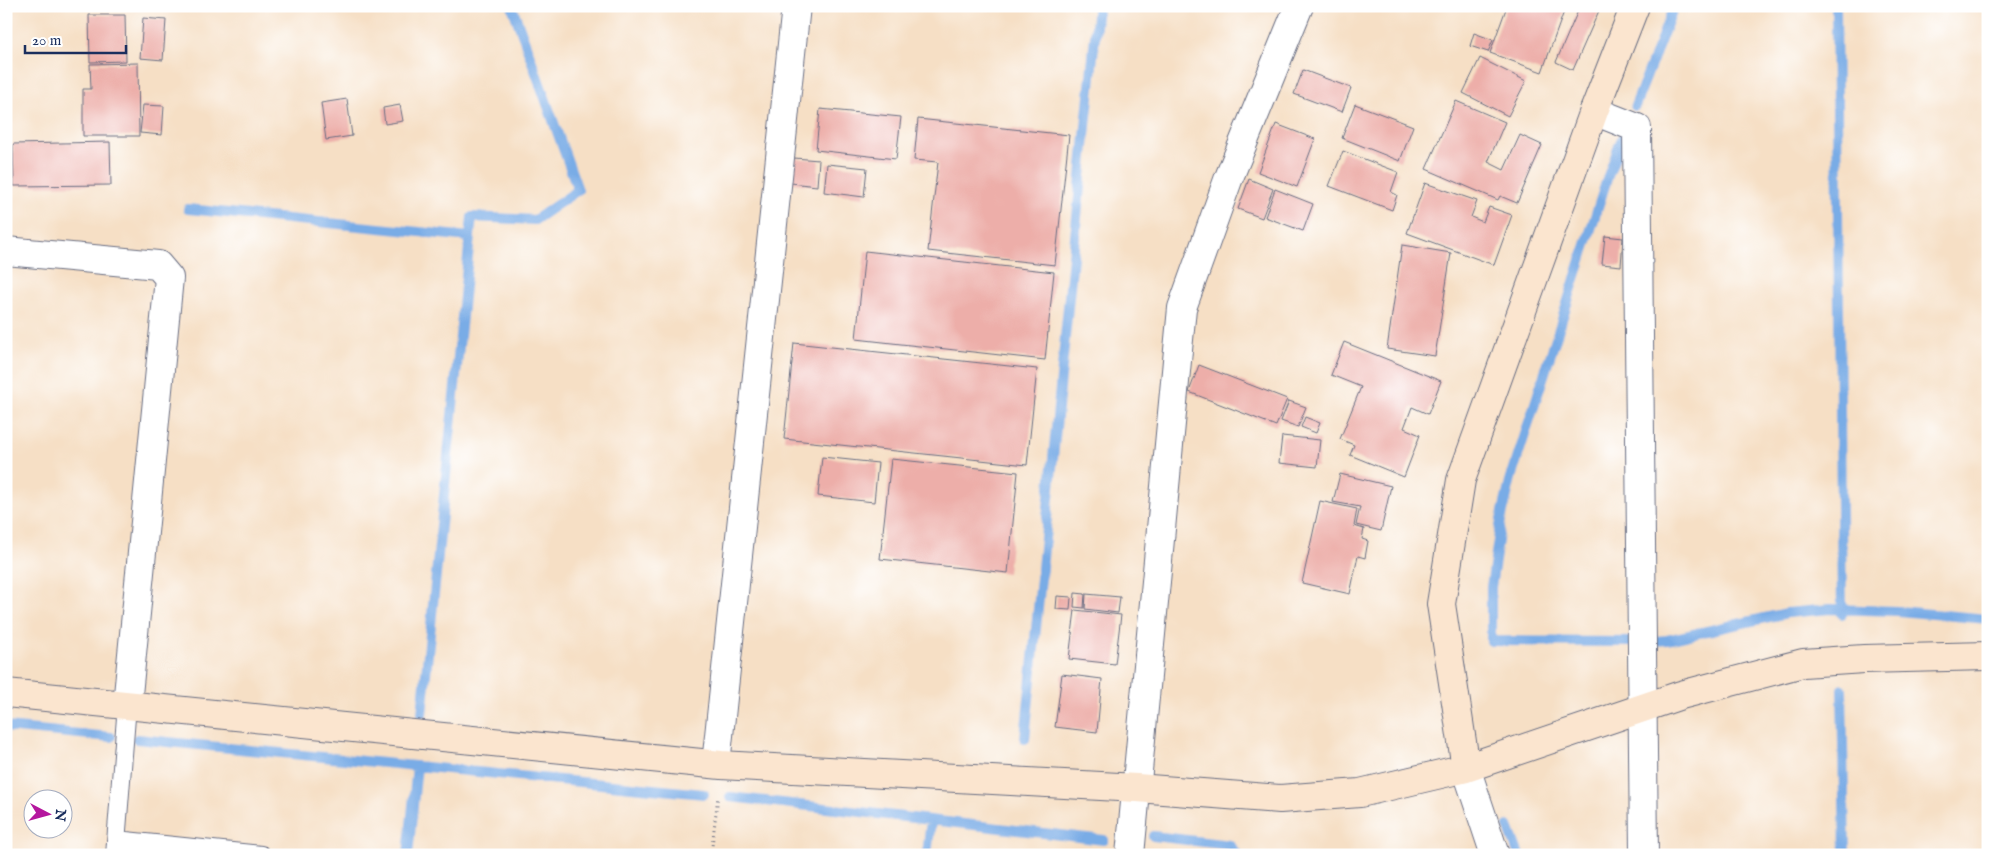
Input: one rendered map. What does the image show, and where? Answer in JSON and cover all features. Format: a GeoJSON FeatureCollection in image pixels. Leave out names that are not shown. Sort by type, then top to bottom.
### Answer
{"type":"FeatureCollection","features":[{"type":"Feature","properties":{"kind":"street"},"geometry":{"type":"LineString","coordinates":[[719,764],[796,6]]}},
{"type":"Feature","properties":{"kind":"street"},"geometry":{"type":"LineString","coordinates":[[1130,855],[1182,308],[1228,180],[1299,6]]}},
{"type":"Feature","properties":{"kind":"street"},"geometry":{"type":"LineString","coordinates":[[1495,855],[1466,768],[1441,604],[1460,480],[1594,111],[1635,6]]}},
{"type":"Feature","properties":{"kind":"street"},"geometry":{"type":"LineString","coordinates":[[1594,111],[1638,128],[1644,855]]}},
{"type":"Feature","properties":{"kind":"street"},"geometry":{"type":"LineString","coordinates":[[6,251],[158,265],[169,278],[126,704]]}},
{"type":"Feature","properties":{"kind":"street"},"geometry":{"type":"LineString","coordinates":[[6,693],[719,764],[1137,788],[1280,799],[1360,793],[1466,768],[1681,695],[1804,663],[1864,659],[1988,656]]}},
{"type":"Feature","properties":{"kind":"lane"},"geometry":{"type":"LineString","coordinates":[[126,704],[116,847],[260,855]]}},
{"type":"Feature","properties":{"kind":"path"},"geometry":{"type":"LineString","coordinates":[[711,855],[719,764]]}},
{"type":"Feature","properties":{"kind":"building"},"geometry":{"type":"Polygon","coordinates":[[[1507,6],[1566,6],[1542,72],[1490,53],[1507,6]]]}},
{"type":"Feature","properties":{"kind":"building"},"geometry":{"type":"Polygon","coordinates":[[[1580,6],[1601,6],[1573,70],[1556,62],[1580,6]]]}},
{"type":"Feature","properties":{"kind":"building"},"geometry":{"type":"Polygon","coordinates":[[[89,15],[125,15],[126,61],[90,62],[89,15]]]}},
{"type":"Feature","properties":{"kind":"building"},"geometry":{"type":"Polygon","coordinates":[[[143,18],[166,20],[163,60],[140,58],[143,18]]]}},
{"type":"Feature","properties":{"kind":"building"},"geometry":{"type":"Polygon","coordinates":[[[1474,33],[1493,40],[1488,52],[1470,46],[1474,33]]]}},
{"type":"Feature","properties":{"kind":"building"},"geometry":{"type":"Polygon","coordinates":[[[1480,58],[1526,81],[1508,116],[1463,93],[1480,58]]]}},
{"type":"Feature","properties":{"kind":"building"},"geometry":{"type":"Polygon","coordinates":[[[138,63],[139,136],[83,136],[83,89],[91,89],[90,64],[138,63]]]}},
{"type":"Feature","properties":{"kind":"building"},"geometry":{"type":"Polygon","coordinates":[[[1303,70],[1351,88],[1342,112],[1294,94],[1303,70]]]}},
{"type":"Feature","properties":{"kind":"building"},"geometry":{"type":"Polygon","coordinates":[[[347,99],[352,136],[326,140],[321,103],[347,99]]]}},
{"type":"Feature","properties":{"kind":"building"},"geometry":{"type":"Polygon","coordinates":[[[1456,101],[1505,122],[1488,162],[1504,170],[1520,135],[1542,145],[1517,203],[1500,196],[1498,200],[1426,169],[1456,101]]]}},
{"type":"Feature","properties":{"kind":"building"},"geometry":{"type":"Polygon","coordinates":[[[1355,104],[1413,126],[1400,161],[1342,138],[1355,104]]]}},
{"type":"Feature","properties":{"kind":"building"},"geometry":{"type":"Polygon","coordinates":[[[143,105],[164,106],[162,135],[140,133],[143,105]]]}},
{"type":"Feature","properties":{"kind":"building"},"geometry":{"type":"Polygon","coordinates":[[[400,105],[403,121],[385,124],[383,108],[400,105]]]}},
{"type":"Feature","properties":{"kind":"building"},"geometry":{"type":"Polygon","coordinates":[[[820,109],[901,117],[896,159],[816,150],[820,109]]]}},
{"type":"Feature","properties":{"kind":"building"},"geometry":{"type":"Polygon","coordinates":[[[918,119],[1069,135],[1055,265],[928,251],[938,162],[914,160],[918,119]]]}},
{"type":"Feature","properties":{"kind":"building"},"geometry":{"type":"Polygon","coordinates":[[[1276,124],[1315,139],[1297,187],[1258,172],[1276,124]]]}},
{"type":"Feature","properties":{"kind":"building"},"geometry":{"type":"Polygon","coordinates":[[[110,142],[111,185],[14,186],[13,144],[110,142]]]}},
{"type":"Feature","properties":{"kind":"building"},"geometry":{"type":"Polygon","coordinates":[[[1343,151],[1398,172],[1391,192],[1397,195],[1392,210],[1329,186],[1343,151]]]}},
{"type":"Feature","properties":{"kind":"building"},"geometry":{"type":"Polygon","coordinates":[[[794,158],[819,160],[817,186],[791,183],[794,158]]]}},
{"type":"Feature","properties":{"kind":"building"},"geometry":{"type":"Polygon","coordinates":[[[827,164],[867,168],[864,197],[824,192],[827,164]]]}},
{"type":"Feature","properties":{"kind":"building"},"geometry":{"type":"Polygon","coordinates":[[[1249,179],[1273,189],[1262,218],[1238,209],[1249,179]]]}},
{"type":"Feature","properties":{"kind":"building"},"geometry":{"type":"Polygon","coordinates":[[[1425,183],[1477,201],[1471,217],[1483,222],[1489,207],[1512,215],[1494,265],[1407,233],[1425,183]]]}},
{"type":"Feature","properties":{"kind":"building"},"geometry":{"type":"Polygon","coordinates":[[[1275,189],[1313,204],[1303,231],[1265,217],[1275,189]]]}},
{"type":"Feature","properties":{"kind":"building"},"geometry":{"type":"Polygon","coordinates":[[[1605,236],[1623,238],[1621,266],[1602,264],[1605,236]]]}},
{"type":"Feature","properties":{"kind":"building"},"geometry":{"type":"Polygon","coordinates":[[[1402,245],[1451,253],[1435,356],[1387,349],[1402,245]]]}},
{"type":"Feature","properties":{"kind":"building"},"geometry":{"type":"Polygon","coordinates":[[[865,251],[1054,272],[1045,360],[856,339],[865,251]]]}},
{"type":"Feature","properties":{"kind":"building"},"geometry":{"type":"Polygon","coordinates":[[[1344,342],[1441,381],[1428,414],[1412,407],[1404,428],[1420,435],[1404,477],[1350,455],[1354,445],[1340,439],[1361,387],[1331,375],[1344,342]]]}},
{"type":"Feature","properties":{"kind":"building"},"geometry":{"type":"Polygon","coordinates":[[[794,343],[1037,369],[1027,465],[784,439],[794,343]]]}},
{"type":"Feature","properties":{"kind":"building"},"geometry":{"type":"Polygon","coordinates":[[[1199,365],[1287,399],[1276,426],[1189,392],[1199,365]]]}},
{"type":"Feature","properties":{"kind":"building"},"geometry":{"type":"Polygon","coordinates":[[[1289,401],[1306,407],[1298,427],[1281,421],[1289,401]]]}},
{"type":"Feature","properties":{"kind":"building"},"geometry":{"type":"Polygon","coordinates":[[[1305,417],[1320,423],[1316,433],[1301,427],[1305,417]]]}},
{"type":"Feature","properties":{"kind":"building"},"geometry":{"type":"Polygon","coordinates":[[[1282,436],[1320,440],[1317,467],[1279,463],[1282,436]]]}},
{"type":"Feature","properties":{"kind":"building"},"geometry":{"type":"Polygon","coordinates":[[[822,457],[878,463],[874,502],[818,496],[822,457]]]}},
{"type":"Feature","properties":{"kind":"building"},"geometry":{"type":"Polygon","coordinates":[[[891,459],[1018,472],[1008,573],[880,559],[891,459]]]}},
{"type":"Feature","properties":{"kind":"building"},"geometry":{"type":"Polygon","coordinates":[[[1340,474],[1391,486],[1381,531],[1356,525],[1360,507],[1333,502],[1340,474]]]}},
{"type":"Feature","properties":{"kind":"building"},"geometry":{"type":"Polygon","coordinates":[[[1320,501],[1357,509],[1354,526],[1364,529],[1362,539],[1368,541],[1365,558],[1358,556],[1350,594],[1302,583],[1320,501]]]}},
{"type":"Feature","properties":{"kind":"building"},"geometry":{"type":"Polygon","coordinates":[[[1075,593],[1085,594],[1084,608],[1074,607],[1075,593]]]}},
{"type":"Feature","properties":{"kind":"building"},"geometry":{"type":"Polygon","coordinates":[[[1086,594],[1120,597],[1118,613],[1085,609],[1086,594]]]}},
{"type":"Feature","properties":{"kind":"building"},"geometry":{"type":"Polygon","coordinates":[[[1057,596],[1071,597],[1070,610],[1056,609],[1057,596]]]}},
{"type":"Feature","properties":{"kind":"building"},"geometry":{"type":"Polygon","coordinates":[[[1075,610],[1121,615],[1115,664],[1069,659],[1075,610]]]}},
{"type":"Feature","properties":{"kind":"building"},"geometry":{"type":"Polygon","coordinates":[[[1062,674],[1102,679],[1097,732],[1055,727],[1062,674]]]}},
{"type":"Feature","properties":{"kind":"waterway"},"geometry":{"type":"LineString","coordinates":[[422,714],[472,217],[535,220],[578,190],[512,6]]}},
{"type":"Feature","properties":{"kind":"waterway"},"geometry":{"type":"LineString","coordinates":[[1025,739],[1098,6]]}},
{"type":"Feature","properties":{"kind":"waterway"},"geometry":{"type":"LineString","coordinates":[[1635,106],[1674,6]]}},
{"type":"Feature","properties":{"kind":"waterway"},"geometry":{"type":"LineString","coordinates":[[1836,6],[1842,614]]}},
{"type":"Feature","properties":{"kind":"waterway"},"geometry":{"type":"LineString","coordinates":[[1622,138],[1608,176],[1511,478],[1501,520],[1491,587],[1491,641],[1634,642]]}},
{"type":"Feature","properties":{"kind":"waterway"},"geometry":{"type":"LineString","coordinates":[[188,209],[470,237]]}},
{"type":"Feature","properties":{"kind":"waterway"},"geometry":{"type":"LineString","coordinates":[[1656,641],[1787,613],[1830,609],[1898,611],[1988,619]]}},
{"type":"Feature","properties":{"kind":"waterway"},"geometry":{"type":"LineString","coordinates":[[1842,689],[1845,855]]}},
{"type":"Feature","properties":{"kind":"waterway"},"geometry":{"type":"LineString","coordinates":[[6,727],[111,737]]}},
{"type":"Feature","properties":{"kind":"waterway"},"geometry":{"type":"LineString","coordinates":[[137,739],[704,794]]}},
{"type":"Feature","properties":{"kind":"waterway"},"geometry":{"type":"LineString","coordinates":[[408,855],[417,766]]}},
{"type":"Feature","properties":{"kind":"waterway"},"geometry":{"type":"LineString","coordinates":[[730,797],[1104,840]]}},
{"type":"Feature","properties":{"kind":"waterway"},"geometry":{"type":"LineString","coordinates":[[927,855],[931,820]]}},
{"type":"Feature","properties":{"kind":"waterway"},"geometry":{"type":"LineString","coordinates":[[1508,826],[1519,855]]}},
{"type":"Feature","properties":{"kind":"waterway"},"geometry":{"type":"LineString","coordinates":[[1153,836],[1230,845],[1238,855]]}}]}
